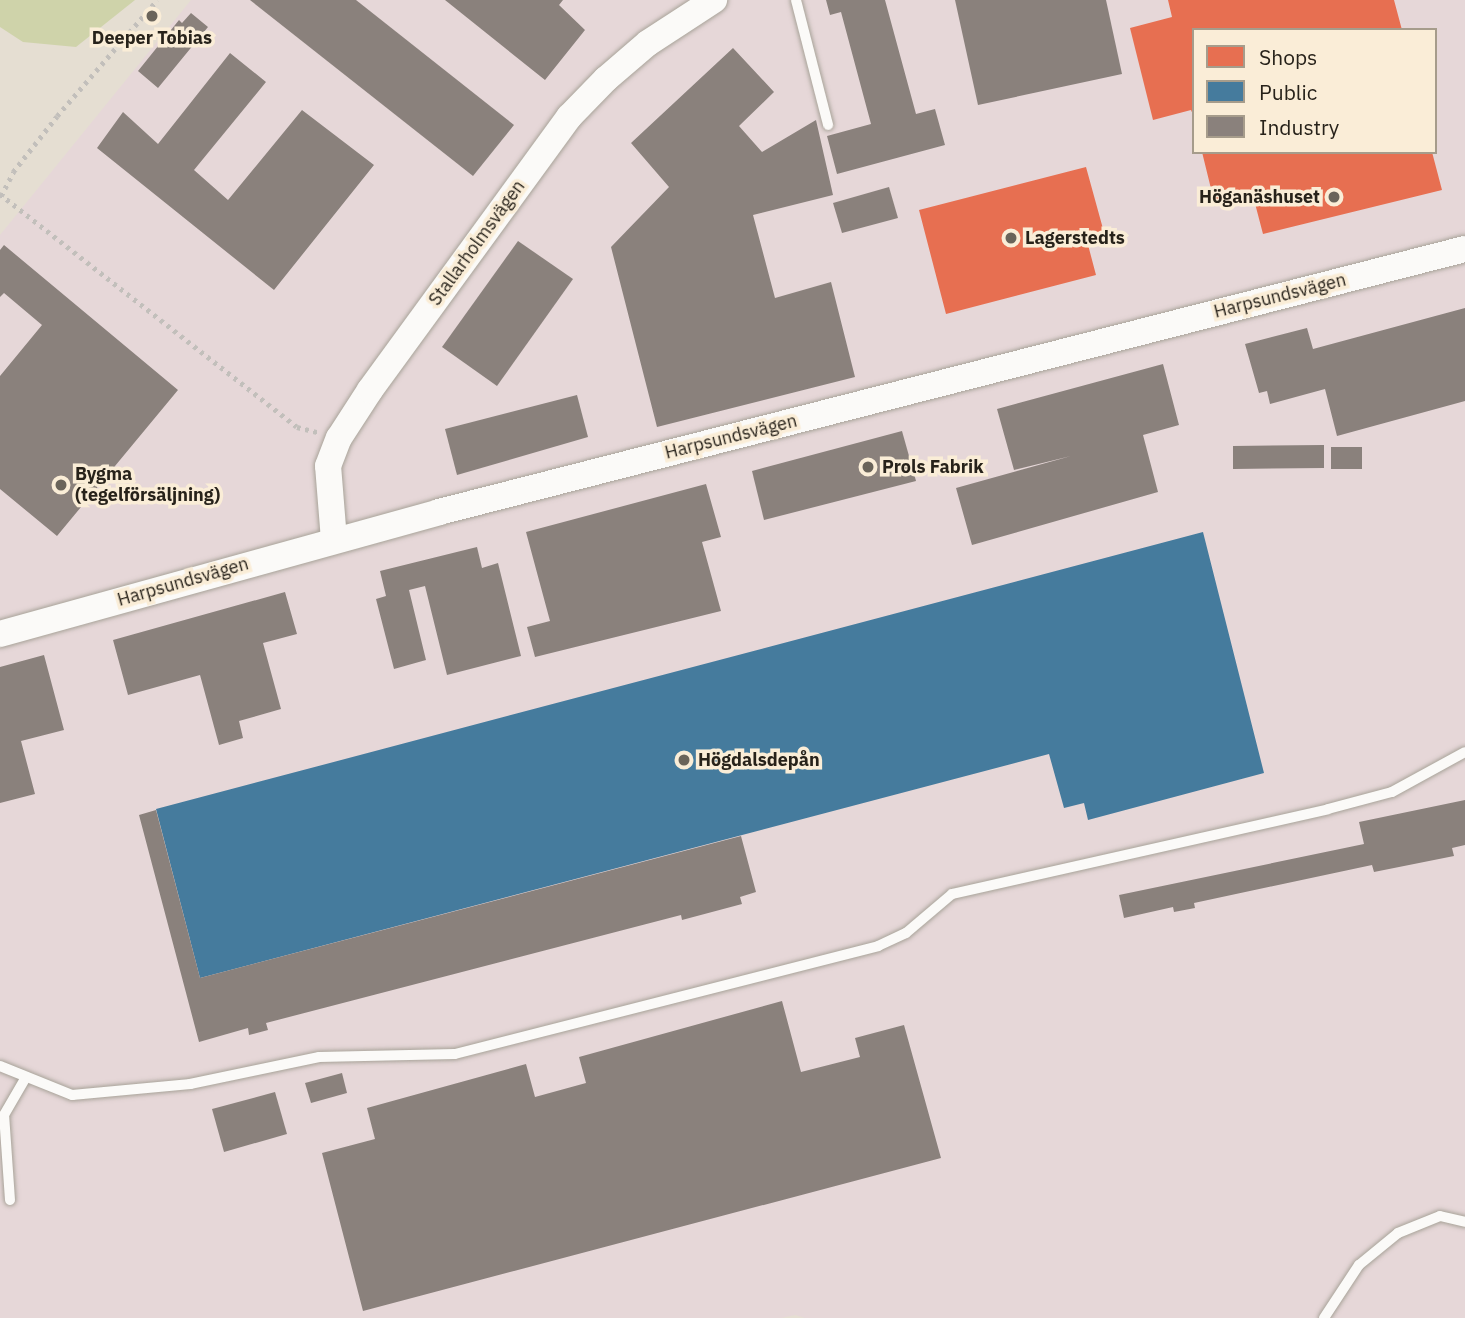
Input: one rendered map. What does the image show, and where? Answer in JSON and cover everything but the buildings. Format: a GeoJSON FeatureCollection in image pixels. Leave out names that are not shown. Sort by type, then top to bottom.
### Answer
{"type":"FeatureCollection","features":[{"type":"Feature","properties":{"kind":"street","name":"Stallarholmsvägen"},"geometry":{"type":"LineString","coordinates":[[334,540],[328,466],[339,438],[370,390],[569,117],[606,79],[648,43],[714,0]]}},
{"type":"Feature","properties":{"kind":"street","name":"Harpsundsvägen"},"geometry":{"type":"LineString","coordinates":[[0,634],[334,540],[1465,250]]}},
{"type":"Feature","properties":{"kind":"lane"},"geometry":{"type":"LineString","coordinates":[[796,0],[828,125]]}},
{"type":"Feature","properties":{"kind":"lane"},"geometry":{"type":"LineString","coordinates":[[0,1066],[72,1095],[190,1084],[320,1057],[455,1054],[878,946],[906,933],[952,894],[1328,809],[1392,792],[1465,752]]}},
{"type":"Feature","properties":{"kind":"lane"},"geometry":{"type":"LineString","coordinates":[[10,1200],[4,1115],[26,1077]]}},
{"type":"Feature","properties":{"kind":"lane"},"geometry":{"type":"LineString","coordinates":[[1324,1318],[1360,1265],[1398,1233],[1440,1216],[1465,1222]]}},
{"type":"Feature","properties":{"kind":"path"},"geometry":{"type":"LineString","coordinates":[[157,0],[13,172],[1,195],[297,427],[339,438]]}},
{"type":"Feature","properties":{"kind":"shaded area"},"geometry":{"type":"Polygon","coordinates":[[[191,0],[1465,0],[1465,1318],[805,1318],[795,1315],[781,1318],[0,1318],[0,235],[191,0]]]}},
{"type":"Feature","properties":{"kind":"green space"},"geometry":{"type":"Polygon","coordinates":[[[0,0],[135,0],[76,47],[23,42],[0,27],[0,0]]]}},
{"type":"Feature","properties":{"kind":"place","name":"Deeper Tobias"},"geometry":{"type":"Point","coordinates":[152,16]}},
{"type":"Feature","properties":{"kind":"place","name":"Höganäshuset"},"geometry":{"type":"Point","coordinates":[1334,197]}},
{"type":"Feature","properties":{"kind":"place","name":"Lagerstedts"},"geometry":{"type":"Point","coordinates":[1011,238]}},
{"type":"Feature","properties":{"kind":"place","name":"Prols Fabrik"},"geometry":{"type":"Point","coordinates":[868,467]}},
{"type":"Feature","properties":{"kind":"place","name":"Bygma (tegelförsäljning)"},"geometry":{"type":"Point","coordinates":[61,485]}},
{"type":"Feature","properties":{"kind":"place","name":"Högdalsdepån"},"geometry":{"type":"Point","coordinates":[684,760]}}]}
